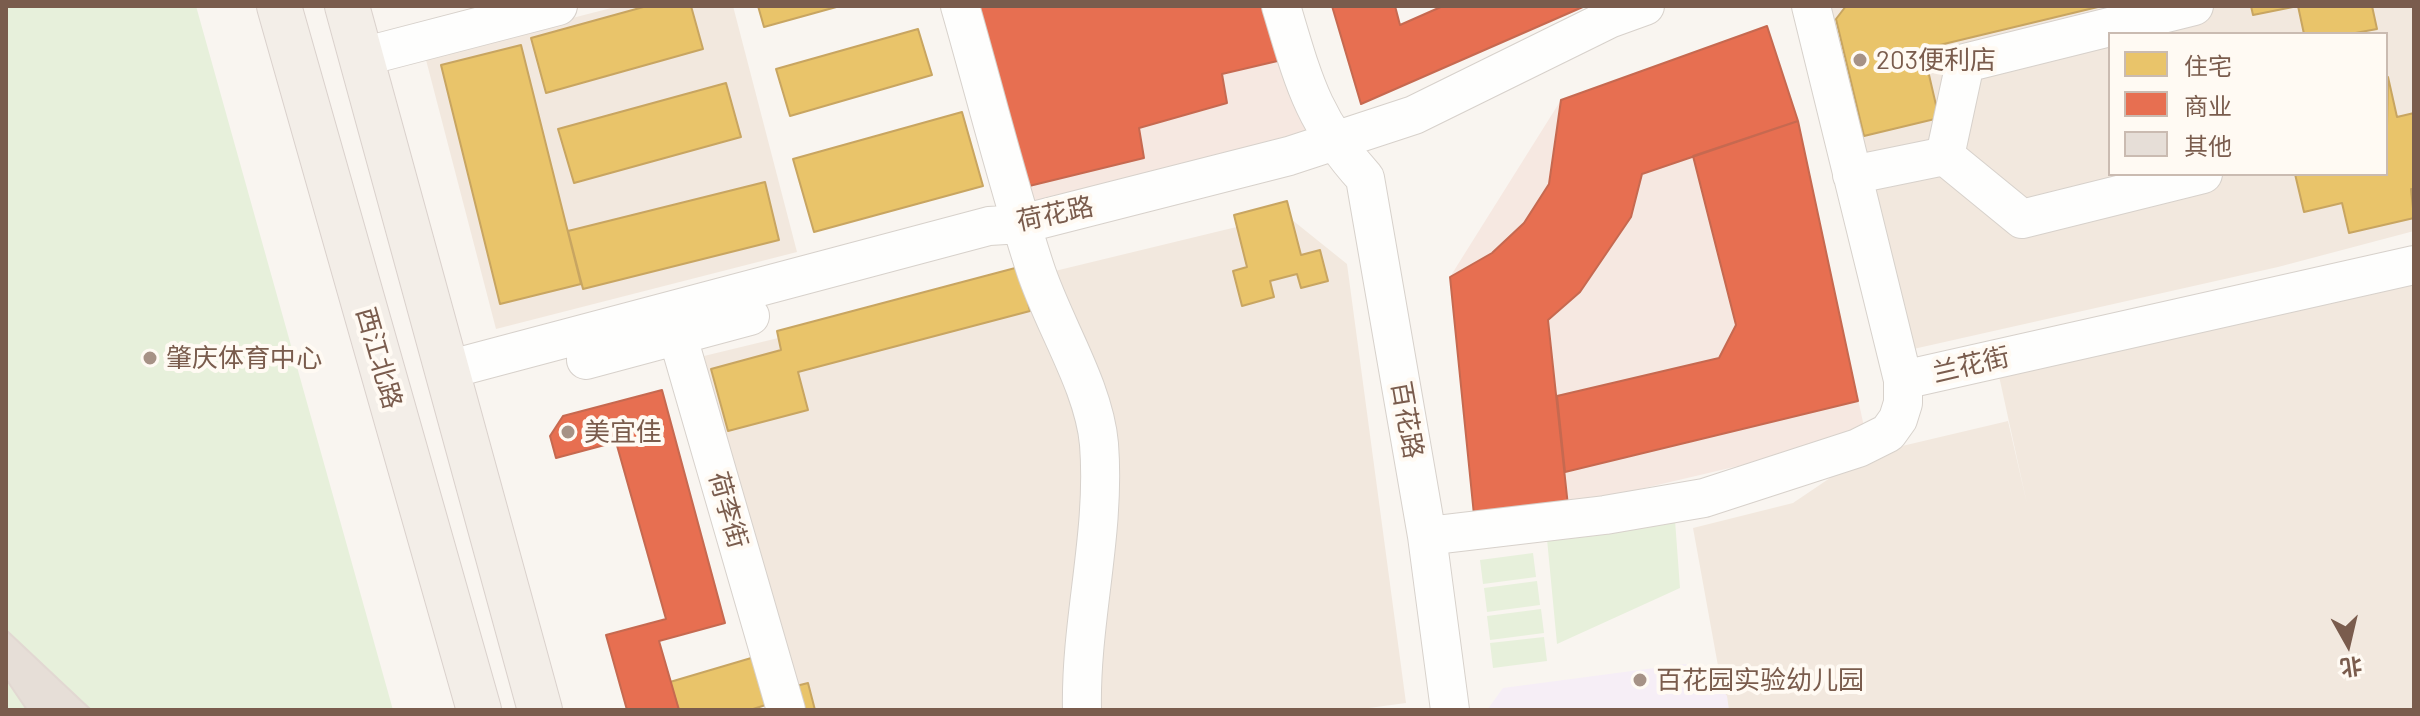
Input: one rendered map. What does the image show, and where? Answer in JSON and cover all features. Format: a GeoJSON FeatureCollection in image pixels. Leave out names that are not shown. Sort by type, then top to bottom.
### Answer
{"type":"FeatureCollection","features":[{"type":"Feature","properties":{"kind":"main road","name":"西江北路"},"geometry":{"type":"LineString","coordinates":[[279,6],[479,710]]}},
{"type":"Feature","properties":{"kind":"main road"},"geometry":{"type":"LineString","coordinates":[[347,6],[540,710]]}},
{"type":"Feature","properties":{"kind":"street"},"geometry":{"type":"LineString","coordinates":[[362,57],[558,6]]}},
{"type":"Feature","properties":{"kind":"street"},"geometry":{"type":"LineString","coordinates":[[960,6],[1036,271],[1078,371],[1099,441],[1099,520],[1088,610],[1082,710]]}},
{"type":"Feature","properties":{"kind":"street","name":"百花路"},"geometry":{"type":"LineString","coordinates":[[1281,6],[1306,90],[1333,143],[1365,178],[1427,536],[1450,710]]}},
{"type":"Feature","properties":{"kind":"street","name":"荷花路"},"geometry":{"type":"LineString","coordinates":[[451,383],[673,323],[989,226],[1022,224],[1333,143],[1414,115],[1609,19],[1645,6]]}},
{"type":"Feature","properties":{"kind":"street","name":"兰花街"},"geometry":{"type":"LineString","coordinates":[[1811,6],[1903,380],[2414,265]]}},
{"type":"Feature","properties":{"kind":"street"},"geometry":{"type":"LineString","coordinates":[[1945,156],[1965,63],[2195,6],[2202,32]]}},
{"type":"Feature","properties":{"kind":"street"},"geometry":{"type":"LineString","coordinates":[[1852,175],[1945,156]]}},
{"type":"Feature","properties":{"kind":"street"},"geometry":{"type":"LineString","coordinates":[[1945,156],[2022,219],[2195,176]]}},
{"type":"Feature","properties":{"kind":"street","name":"荷李街"},"geometry":{"type":"LineString","coordinates":[[673,323],[786,710]]}},
{"type":"Feature","properties":{"kind":"street"},"geometry":{"type":"LineString","coordinates":[[1427,536],[1605,515],[1704,498],[1858,448],[1888,433],[1898,419],[1903,403],[1903,380]]}},
{"type":"Feature","properties":{"kind":"shaded area"},"geometry":{"type":"Polygon","coordinates":[[[619,6],[733,6],[797,252],[496,329],[425,56],[619,6]]]}},
{"type":"Feature","properties":{"kind":"shaded area"},"geometry":{"type":"Polygon","coordinates":[[[968,6],[1271,6],[1309,134],[1025,206],[968,6]]]}},
{"type":"Feature","properties":{"kind":"shaded area"},"geometry":{"type":"Polygon","coordinates":[[[1823,6],[2414,6],[2414,231],[2278,267],[1909,350],[1823,6]]]}},
{"type":"Feature","properties":{"kind":"shaded area"},"geometry":{"type":"Polygon","coordinates":[[[1767,26],[1798,121],[1866,436],[1568,506],[1474,515],[1450,277],[1561,100],[1767,26]]]}},
{"type":"Feature","properties":{"kind":"shaded area"},"geometry":{"type":"Polygon","coordinates":[[[1286,215],[1347,264],[1406,703],[1354,710],[798,710],[704,356],[1286,215]]]}},
{"type":"Feature","properties":{"kind":"shaded area"},"geometry":{"type":"Polygon","coordinates":[[[2414,283],[2414,710],[1726,710],[1693,528],[1793,503],[1864,455],[2008,421],[2027,504],[1999,376],[2414,283]]]}},
{"type":"Feature","properties":{"kind":"shaded area","name":"百花园实验幼儿园"},"geometry":{"type":"Polygon","coordinates":[[[1685,664],[1710,672],[1727,696],[1729,710],[1487,710],[1503,688],[1685,664]]]}},
{"type":"Feature","properties":{"kind":"green space","name":"肇庆体育中心"},"geometry":{"type":"Polygon","coordinates":[[[6,6],[196,6],[393,710],[6,710],[6,6]]]}},
{"type":"Feature","properties":{"kind":"green space"},"geometry":{"type":"Polygon","coordinates":[[[1675,520],[1680,588],[1557,644],[1547,539],[1675,520]]]}},
{"type":"Feature","properties":{"kind":"green space"},"geometry":{"type":"Polygon","coordinates":[[[1533,553],[1536,577],[1483,584],[1480,560],[1533,553]]]}},
{"type":"Feature","properties":{"kind":"green space"},"geometry":{"type":"Polygon","coordinates":[[[1537,581],[1540,605],[1487,612],[1484,588],[1537,581]]]}},
{"type":"Feature","properties":{"kind":"green space"},"geometry":{"type":"Polygon","coordinates":[[[1541,609],[1544,633],[1490,640],[1487,616],[1541,609]]]}},
{"type":"Feature","properties":{"kind":"green space"},"geometry":{"type":"Polygon","coordinates":[[[1544,637],[1547,661],[1493,668],[1490,643],[1544,637]]]}},
{"type":"Feature","properties":{"kind":"building: 住宅"},"geometry":{"type":"Polygon","coordinates":[[[647,6],[691,6],[703,49],[546,93],[531,38],[647,6]]]}},
{"type":"Feature","properties":{"kind":"building: 住宅"},"geometry":{"type":"Polygon","coordinates":[[[758,6],[840,6],[764,27],[758,6]]]}},
{"type":"Feature","properties":{"kind":"building: 住宅"},"geometry":{"type":"Polygon","coordinates":[[[1846,6],[2102,6],[1923,49],[1939,118],[1864,136],[1836,19],[1846,6]]]}},
{"type":"Feature","properties":{"kind":"building: 住宅"},"geometry":{"type":"Polygon","coordinates":[[[2251,6],[2298,6],[2253,15],[2251,6]]]}},
{"type":"Feature","properties":{"kind":"building: 住宅"},"geometry":{"type":"Polygon","coordinates":[[[2298,6],[2372,6],[2377,29],[2361,32],[2304,32],[2298,6]]]}},
{"type":"Feature","properties":{"kind":"building: 住宅"},"geometry":{"type":"Polygon","coordinates":[[[918,29],[932,75],[790,116],[776,69],[918,29]]]}},
{"type":"Feature","properties":{"kind":"building: 住宅"},"geometry":{"type":"Polygon","coordinates":[[[521,45],[581,284],[500,304],[441,65],[521,45]]]}},
{"type":"Feature","properties":{"kind":"building: 住宅"},"geometry":{"type":"Polygon","coordinates":[[[2388,77],[2397,117],[2414,113],[2414,189],[2411,189],[2414,218],[2349,233],[2342,203],[2304,212],[2295,176],[2388,176],[2388,77]]]}},
{"type":"Feature","properties":{"kind":"building: 住宅"},"geometry":{"type":"Polygon","coordinates":[[[726,83],[741,137],[574,183],[558,129],[726,83]]]}},
{"type":"Feature","properties":{"kind":"building: 住宅"},"geometry":{"type":"Polygon","coordinates":[[[962,112],[983,186],[814,232],[793,159],[962,112]]]}},
{"type":"Feature","properties":{"kind":"building: 住宅"},"geometry":{"type":"Polygon","coordinates":[[[765,182],[779,240],[583,289],[568,231],[765,182]]]}},
{"type":"Feature","properties":{"kind":"building: 住宅"},"geometry":{"type":"Polygon","coordinates":[[[1287,201],[1301,255],[1320,250],[1328,281],[1301,288],[1297,274],[1270,281],[1274,297],[1242,306],[1233,271],[1247,267],[1234,215],[1287,201]]]}},
{"type":"Feature","properties":{"kind":"building: 住宅"},"geometry":{"type":"Polygon","coordinates":[[[1019,267],[1030,311],[798,372],[808,410],[728,431],[711,369],[781,350],[777,331],[1019,267]]]}},
{"type":"Feature","properties":{"kind":"building: 住宅"},"geometry":{"type":"Polygon","coordinates":[[[758,656],[772,703],[750,710],[679,710],[670,682],[758,656]]]}},
{"type":"Feature","properties":{"kind":"building: 住宅"},"geometry":{"type":"Polygon","coordinates":[[[808,683],[815,710],[798,710],[792,687],[808,683]]]}},
{"type":"Feature","properties":{"kind":"building: 商业"},"geometry":{"type":"Polygon","coordinates":[[[969,6],[1270,6],[1286,59],[1222,74],[1227,103],[1139,128],[1144,158],[1021,188],[969,6]]]}},
{"type":"Feature","properties":{"kind":"building: 商业"},"geometry":{"type":"Polygon","coordinates":[[[1332,6],[1395,6],[1400,25],[1443,6],[1585,6],[1361,104],[1332,6]]]}},
{"type":"Feature","properties":{"kind":"building: 商业"},"geometry":{"type":"Polygon","coordinates":[[[1767,26],[1798,121],[1642,174],[1631,217],[1580,292],[1548,320],[1568,506],[1474,515],[1450,277],[1492,253],[1524,223],[1549,184],[1561,100],[1767,26]]]}},
{"type":"Feature","properties":{"kind":"building: 商业"},"geometry":{"type":"Polygon","coordinates":[[[1798,121],[1858,401],[1565,472],[1557,396],[1719,358],[1736,325],[1693,156],[1798,121]]]}},
{"type":"Feature","properties":{"kind":"building: 商业"},"geometry":{"type":"Polygon","coordinates":[[[662,390],[725,623],[659,641],[679,710],[627,710],[606,635],[666,619],[616,442],[556,458],[550,436],[563,416],[662,390]]]}},
{"type":"Feature","properties":{"kind":"building: 其他"},"geometry":{"type":"Polygon","coordinates":[[[6,630],[91,710],[27,710],[6,679],[6,630]]]}},
{"type":"Feature","properties":{"kind":"place","name":"203便利店"},"geometry":{"type":"Point","coordinates":[1860,60]}},
{"type":"Feature","properties":{"kind":"place","name":"肇庆体育中心"},"geometry":{"type":"Point","coordinates":[150,358]}},
{"type":"Feature","properties":{"kind":"place","name":"美宜佳"},"geometry":{"type":"Point","coordinates":[568,432]}},
{"type":"Feature","properties":{"kind":"place","name":"百花园实验幼儿园"},"geometry":{"type":"Point","coordinates":[1640,680]}}]}
